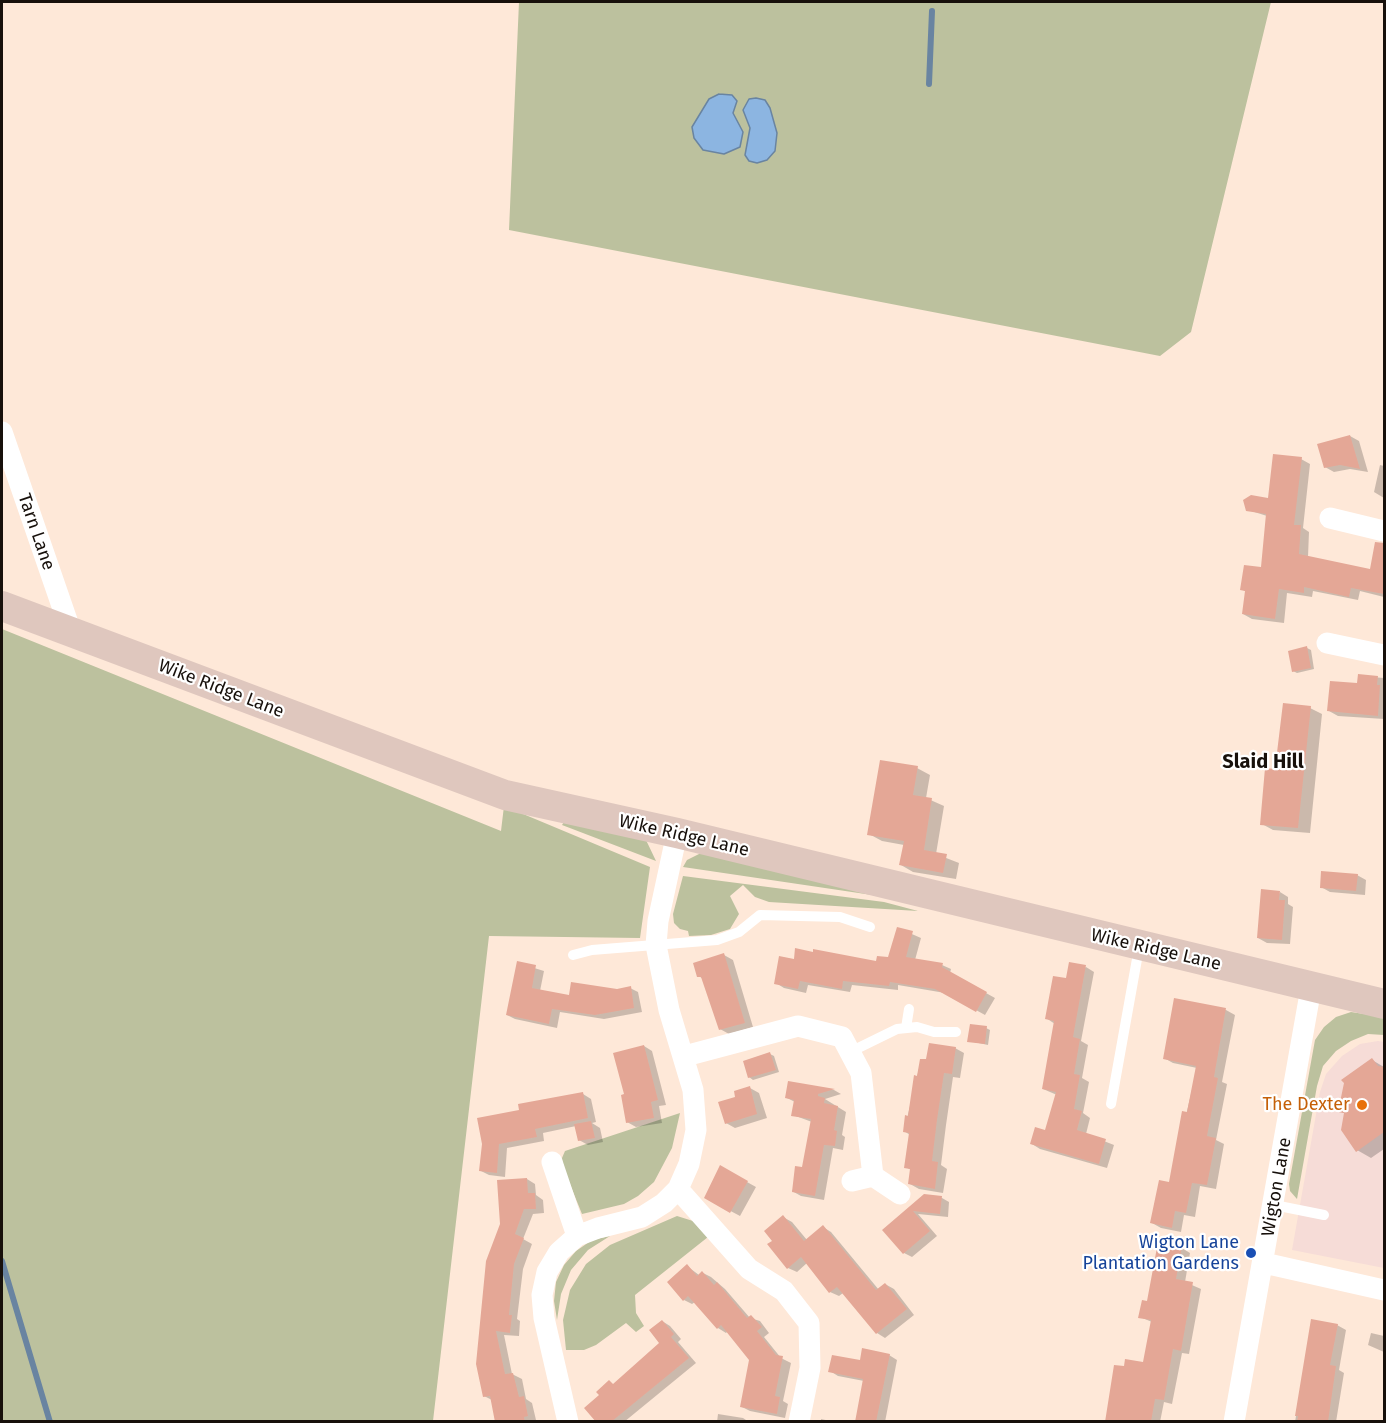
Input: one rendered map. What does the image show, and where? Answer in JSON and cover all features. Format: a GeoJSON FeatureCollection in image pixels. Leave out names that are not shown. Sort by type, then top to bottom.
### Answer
{"type":"FeatureCollection","features":[{"type":"Feature","properties":{"kind":"street","name":"Tarn Lane"},"geometry":{"type":"LineString","coordinates":[[2,432],[71,632]]}},
{"type":"Feature","properties":{"kind":"street"},"geometry":{"type":"LineString","coordinates":[[1330,518],[1384,531]]}},
{"type":"Feature","properties":{"kind":"street","name":"Wike Ridge Lane"},"geometry":{"type":"LineString","coordinates":[[2,606],[505,795],[677,833],[1311,988],[1384,998]]}},
{"type":"Feature","properties":{"kind":"street"},"geometry":{"type":"LineString","coordinates":[[1327,643],[1384,655]]}},
{"type":"Feature","properties":{"kind":"street"},"geometry":{"type":"LineString","coordinates":[[568,1422],[544,1318],[542,1295],[547,1272],[559,1252],[577,1236],[598,1227],[642,1217],[664,1203],[678,1190],[688,1164],[696,1130],[693,1089],[685,1056],[669,1010],[657,945],[658,921],[677,833]]}},
{"type":"Feature","properties":{"kind":"street","name":"Wigton Lane"},"geometry":{"type":"LineString","coordinates":[[1234,1422],[1311,988]]}},
{"type":"Feature","properties":{"kind":"street"},"geometry":{"type":"LineString","coordinates":[[685,1056],[798,1026],[842,1037],[861,1073],[862,1179],[900,1194]]}},
{"type":"Feature","properties":{"kind":"street"},"geometry":{"type":"LineString","coordinates":[[552,1162],[577,1236]]}},
{"type":"Feature","properties":{"kind":"street"},"geometry":{"type":"LineString","coordinates":[[678,1190],[749,1269],[784,1291],[809,1323],[810,1368],[799,1422]]}},
{"type":"Feature","properties":{"kind":"street"},"geometry":{"type":"LineString","coordinates":[[1264,1263],[1384,1290]]}},
{"type":"Feature","properties":{"kind":"lane"},"geometry":{"type":"LineString","coordinates":[[573,954],[592,950],[717,940],[739,932],[760,915],[840,917],[870,927]]}},
{"type":"Feature","properties":{"kind":"lane"},"geometry":{"type":"LineString","coordinates":[[1111,1104],[1140,947]]}},
{"type":"Feature","properties":{"kind":"lane"},"geometry":{"type":"LineString","coordinates":[[906,1028],[909,1009]]}},
{"type":"Feature","properties":{"kind":"lane"},"geometry":{"type":"LineString","coordinates":[[850,1052],[897,1029],[917,1027],[934,1032],[956,1032]]}},
{"type":"Feature","properties":{"kind":"lane"},"geometry":{"type":"LineString","coordinates":[[1274,1205],[1324,1215]]}},
{"type":"Feature","properties":{"kind":"shaded area"},"geometry":{"type":"Polygon","coordinates":[[[1384,1042],[1384,1268],[1292,1250],[1320,1092],[1326,1074],[1342,1056],[1360,1044],[1384,1042]]]}},
{"type":"Feature","properties":{"kind":"green space"},"geometry":{"type":"Polygon","coordinates":[[[519,2],[1271,2],[1191,332],[1160,356],[509,230],[519,2]]]}},
{"type":"Feature","properties":{"kind":"green space"},"geometry":{"type":"Polygon","coordinates":[[[2,629],[501,831],[504,806],[650,867],[640,938],[489,936],[433,1421],[2,1421],[2,629]]]}},
{"type":"Feature","properties":{"kind":"green space"},"geometry":{"type":"Polygon","coordinates":[[[566,819],[646,840],[656,861],[562,825],[566,819]]]}},
{"type":"Feature","properties":{"kind":"green space"},"geometry":{"type":"Polygon","coordinates":[[[703,852],[879,896],[683,867],[687,860],[703,852]]]}},
{"type":"Feature","properties":{"kind":"green space"},"geometry":{"type":"Polygon","coordinates":[[[683,876],[884,902],[918,911],[769,902],[755,897],[743,885],[730,896],[739,914],[730,929],[711,935],[689,936],[688,931],[680,929],[674,923],[673,914],[683,876]]]}},
{"type":"Feature","properties":{"kind":"green space"},"geometry":{"type":"Polygon","coordinates":[[[1351,1012],[1384,1017],[1384,1035],[1368,1034],[1351,1041],[1336,1051],[1323,1066],[1317,1086],[1297,1199],[1290,1191],[1289,1184],[1315,1040],[1324,1027],[1336,1017],[1351,1012]]]}},
{"type":"Feature","properties":{"kind":"green space"},"geometry":{"type":"Polygon","coordinates":[[[680,1113],[672,1148],[654,1182],[638,1196],[624,1204],[582,1214],[563,1167],[562,1158],[565,1151],[680,1113]]]}},
{"type":"Feature","properties":{"kind":"green space"},"geometry":{"type":"Polygon","coordinates":[[[677,1216],[693,1221],[708,1237],[635,1295],[636,1313],[644,1326],[636,1332],[626,1323],[596,1345],[584,1350],[566,1350],[563,1320],[570,1290],[586,1264],[610,1245],[677,1216]]]}},
{"type":"Feature","properties":{"kind":"green space"},"geometry":{"type":"Polygon","coordinates":[[[610,1236],[588,1250],[571,1270],[561,1294],[557,1320],[554,1301],[556,1282],[564,1265],[576,1251],[592,1240],[610,1236]]]}},
{"type":"Feature","properties":{"kind":"water"},"geometry":{"type":"Polygon","coordinates":[[[719,94],[732,95],[737,101],[733,113],[743,132],[740,147],[724,154],[703,150],[694,138],[692,127],[709,99],[719,94]]]}},
{"type":"Feature","properties":{"kind":"water"},"geometry":{"type":"Polygon","coordinates":[[[749,99],[765,100],[770,108],[777,133],[775,151],[767,160],[757,163],[749,161],[745,155],[750,128],[743,110],[749,99]]]}},
{"type":"Feature","properties":{"kind":"building"},"geometry":{"type":"Polygon","coordinates":[[[1350,435],[1360,469],[1340,465],[1324,468],[1317,444],[1350,435]]]}},
{"type":"Feature","properties":{"kind":"building"},"geometry":{"type":"Polygon","coordinates":[[[1273,454],[1302,457],[1294,525],[1301,525],[1299,554],[1370,569],[1375,542],[1384,543],[1384,594],[1351,588],[1349,597],[1304,587],[1304,593],[1279,589],[1275,619],[1242,614],[1245,591],[1240,590],[1244,565],[1261,567],[1266,514],[1246,511],[1243,500],[1251,495],[1268,498],[1273,454]]]}},
{"type":"Feature","properties":{"kind":"building"},"geometry":{"type":"Polygon","coordinates":[[[1307,646],[1311,668],[1292,672],[1288,651],[1307,646]]]}},
{"type":"Feature","properties":{"kind":"building"},"geometry":{"type":"Polygon","coordinates":[[[1358,674],[1378,676],[1377,685],[1380,685],[1378,716],[1327,711],[1330,681],[1357,683],[1358,674]]]}},
{"type":"Feature","properties":{"kind":"building"},"geometry":{"type":"Polygon","coordinates":[[[1283,703],[1311,706],[1298,828],[1260,825],[1265,768],[1275,769],[1283,703]]]}},
{"type":"Feature","properties":{"kind":"building"},"geometry":{"type":"Polygon","coordinates":[[[880,760],[918,766],[913,795],[932,798],[924,850],[947,854],[943,873],[899,865],[904,841],[867,835],[880,760]]]}},
{"type":"Feature","properties":{"kind":"building"},"geometry":{"type":"Polygon","coordinates":[[[1321,871],[1358,874],[1356,891],[1320,888],[1321,871]]]}},
{"type":"Feature","properties":{"kind":"building"},"geometry":{"type":"Polygon","coordinates":[[[1261,889],[1280,891],[1279,900],[1285,900],[1282,940],[1257,938],[1261,889]]]}},
{"type":"Feature","properties":{"kind":"building"},"geometry":{"type":"Polygon","coordinates":[[[897,927],[913,931],[906,957],[943,963],[942,967],[987,992],[976,1012],[935,989],[890,982],[889,986],[843,981],[842,989],[800,981],[798,989],[774,984],[779,956],[794,959],[795,948],[813,952],[813,949],[876,961],[877,956],[888,957],[897,927]]]}},
{"type":"Feature","properties":{"kind":"building"},"geometry":{"type":"Polygon","coordinates":[[[724,953],[745,1023],[719,1030],[701,977],[697,977],[693,963],[724,953]]]}},
{"type":"Feature","properties":{"kind":"building"},"geometry":{"type":"Polygon","coordinates":[[[517,961],[536,965],[532,988],[569,995],[571,982],[617,989],[631,986],[634,1008],[595,1015],[552,1009],[549,1024],[506,1015],[517,961]]]}},
{"type":"Feature","properties":{"kind":"building"},"geometry":{"type":"Polygon","coordinates":[[[1069,962],[1086,965],[1073,1037],[1080,1039],[1074,1074],[1080,1075],[1074,1109],[1082,1111],[1077,1130],[1106,1139],[1099,1164],[1030,1144],[1035,1127],[1045,1130],[1056,1092],[1042,1089],[1054,1021],[1045,1019],[1053,976],[1066,978],[1069,962]]]}},
{"type":"Feature","properties":{"kind":"building"},"geometry":{"type":"Polygon","coordinates":[[[1174,998],[1226,1008],[1214,1077],[1218,1078],[1207,1136],[1216,1138],[1207,1185],[1192,1183],[1186,1213],[1175,1211],[1172,1228],[1150,1223],[1159,1180],[1169,1182],[1182,1111],[1187,1112],[1196,1066],[1163,1059],[1174,998]]]}},
{"type":"Feature","properties":{"kind":"building"},"geometry":{"type":"Polygon","coordinates":[[[970,1024],[987,1026],[985,1044],[967,1042],[970,1024]]]}},
{"type":"Feature","properties":{"kind":"building"},"geometry":{"type":"Polygon","coordinates":[[[929,1043],[956,1047],[952,1074],[944,1073],[937,1120],[932,1161],[938,1162],[935,1189],[908,1184],[910,1169],[904,1168],[909,1133],[903,1132],[905,1115],[908,1116],[914,1075],[917,1076],[920,1059],[926,1059],[929,1043]]]}},
{"type":"Feature","properties":{"kind":"building"},"geometry":{"type":"Polygon","coordinates":[[[644,1045],[658,1100],[651,1102],[654,1118],[626,1123],[621,1095],[624,1094],[613,1053],[644,1045]]]}},
{"type":"Feature","properties":{"kind":"building"},"geometry":{"type":"Polygon","coordinates":[[[770,1052],[776,1070],[748,1078],[743,1061],[770,1052]]]}},
{"type":"Feature","properties":{"kind":"building","name":"The Dexter"},"geometry":{"type":"Polygon","coordinates":[[[1372,1058],[1378,1066],[1384,1067],[1384,1132],[1356,1152],[1341,1130],[1344,1113],[1338,1112],[1344,1083],[1341,1080],[1372,1058]]]}},
{"type":"Feature","properties":{"kind":"building"},"geometry":{"type":"Polygon","coordinates":[[[788,1081],[835,1089],[818,1094],[825,1098],[824,1103],[838,1106],[834,1130],[837,1131],[835,1146],[824,1145],[815,1196],[792,1192],[795,1166],[802,1167],[811,1119],[791,1116],[794,1100],[785,1098],[788,1081]]]}},
{"type":"Feature","properties":{"kind":"building"},"geometry":{"type":"Polygon","coordinates":[[[750,1086],[757,1114],[725,1124],[718,1102],[735,1097],[734,1091],[750,1086]]]}},
{"type":"Feature","properties":{"kind":"building"},"geometry":{"type":"Polygon","coordinates":[[[583,1092],[588,1118],[535,1129],[537,1137],[499,1144],[497,1173],[479,1171],[482,1144],[477,1118],[519,1110],[518,1104],[583,1092]]]}},
{"type":"Feature","properties":{"kind":"building"},"geometry":{"type":"Polygon","coordinates":[[[591,1121],[595,1138],[578,1141],[574,1124],[591,1121]]]}},
{"type":"Feature","properties":{"kind":"building"},"geometry":{"type":"Polygon","coordinates":[[[720,1165],[748,1181],[730,1213],[704,1198],[720,1165]]]}},
{"type":"Feature","properties":{"kind":"building"},"geometry":{"type":"Polygon","coordinates":[[[527,1178],[528,1193],[535,1193],[536,1209],[524,1209],[515,1234],[524,1238],[514,1264],[509,1315],[512,1315],[510,1333],[496,1331],[505,1374],[513,1373],[519,1397],[524,1396],[528,1416],[524,1417],[525,1422],[495,1422],[490,1396],[483,1397],[476,1364],[486,1261],[500,1224],[497,1180],[527,1178]]]}},
{"type":"Feature","properties":{"kind":"building"},"geometry":{"type":"Polygon","coordinates":[[[924,1194],[942,1196],[940,1214],[913,1211],[930,1231],[903,1254],[882,1230],[924,1194]]]}},
{"type":"Feature","properties":{"kind":"building"},"geometry":{"type":"Polygon","coordinates":[[[783,1215],[804,1241],[823,1225],[876,1290],[885,1283],[907,1309],[876,1334],[837,1287],[829,1293],[801,1257],[787,1269],[767,1244],[772,1241],[764,1231],[783,1215]]]}},
{"type":"Feature","properties":{"kind":"building"},"geometry":{"type":"Polygon","coordinates":[[[1158,1242],[1182,1246],[1176,1279],[1193,1282],[1181,1351],[1173,1349],[1164,1400],[1155,1399],[1151,1422],[1105,1422],[1114,1365],[1124,1366],[1125,1359],[1143,1362],[1151,1320],[1138,1318],[1142,1300],[1147,1301],[1158,1242]]]}},
{"type":"Feature","properties":{"kind":"building"},"geometry":{"type":"Polygon","coordinates":[[[687,1264],[697,1276],[702,1271],[714,1285],[717,1282],[747,1318],[751,1315],[762,1327],[757,1331],[776,1355],[783,1356],[775,1396],[780,1397],[777,1414],[740,1407],[749,1360],[721,1325],[717,1329],[688,1296],[683,1301],[667,1282],[687,1264]]]}},
{"type":"Feature","properties":{"kind":"building"},"geometry":{"type":"Polygon","coordinates":[[[1311,1319],[1338,1324],[1330,1365],[1336,1366],[1328,1422],[1297,1422],[1298,1416],[1295,1416],[1311,1319]]]}},
{"type":"Feature","properties":{"kind":"building"},"geometry":{"type":"Polygon","coordinates":[[[662,1320],[674,1334],[671,1337],[689,1358],[611,1422],[596,1422],[584,1408],[599,1395],[596,1392],[609,1380],[613,1384],[659,1343],[649,1330],[662,1320]]]}},
{"type":"Feature","properties":{"kind":"building"},"geometry":{"type":"Polygon","coordinates":[[[862,1348],[890,1354],[876,1422],[855,1422],[863,1379],[828,1372],[832,1355],[860,1360],[862,1348]]]}},
{"type":"Feature","properties":{"kind":"waterway"},"geometry":{"type":"LineString","coordinates":[[929,84],[932,11]]}},
{"type":"Feature","properties":{"kind":"waterway"},"geometry":{"type":"LineString","coordinates":[[2,1261],[50,1422]]}},
{"type":"Feature","properties":{"kind":"place","name":"The Dexter"},"geometry":{"type":"Point","coordinates":[1362,1105]}},
{"type":"Feature","properties":{"kind":"place","name":"Wigton Lane Plantation Gardens"},"geometry":{"type":"Point","coordinates":[1251,1253]}},
{"type":"Feature","properties":{"kind":"district","name":"Slaid Hill"},"geometry":{"type":"Point","coordinates":[1263,762]}}]}
